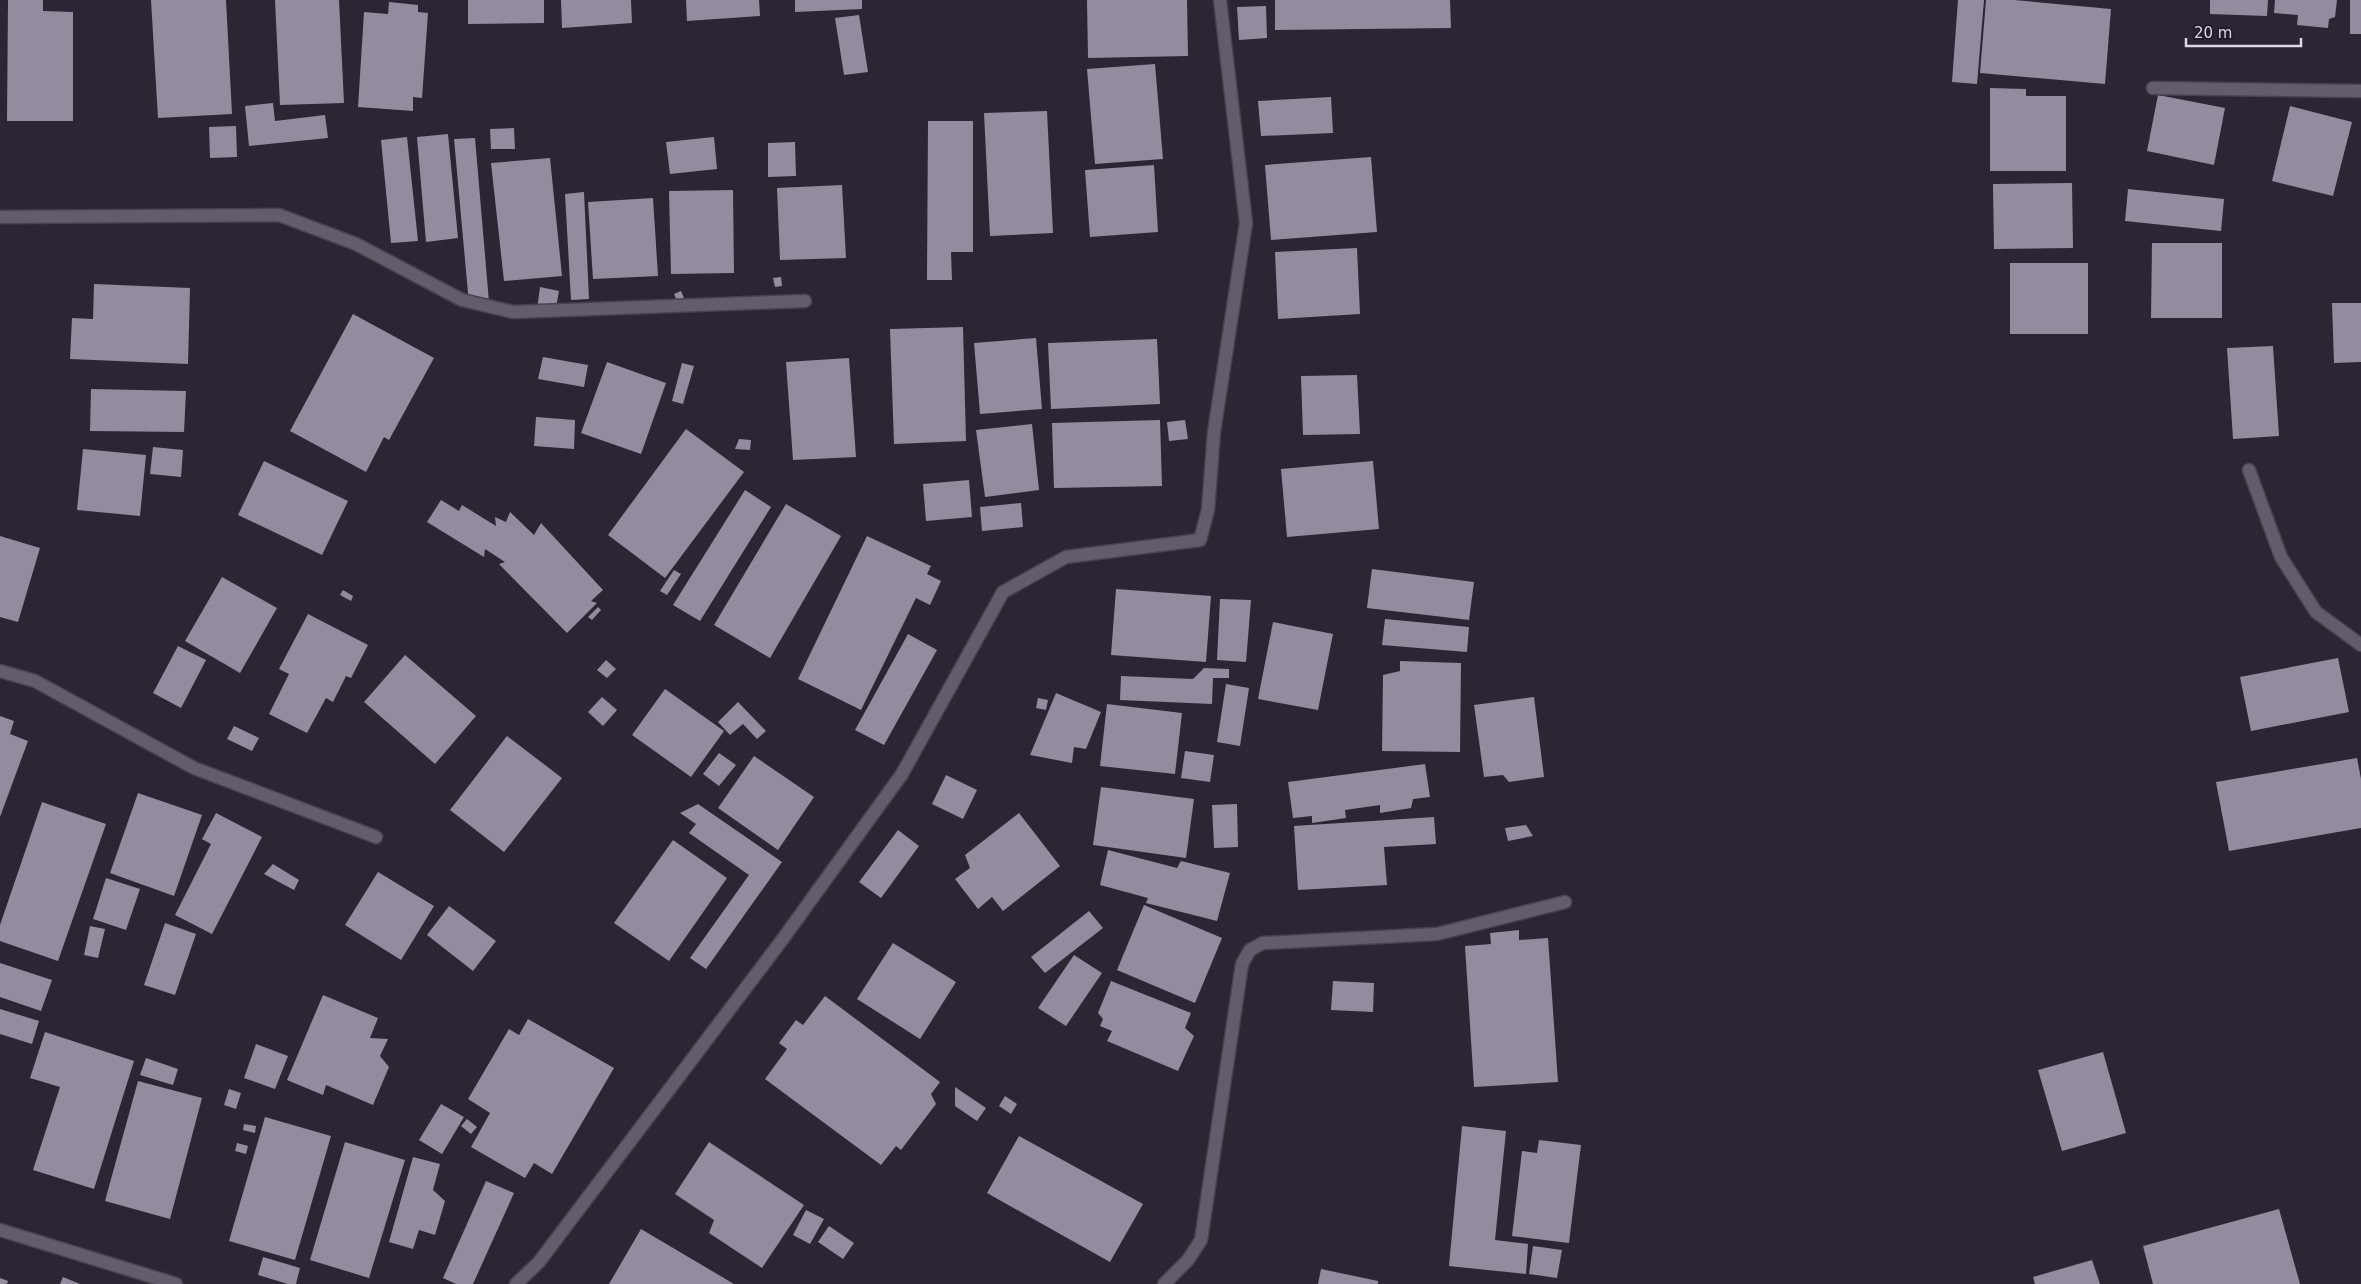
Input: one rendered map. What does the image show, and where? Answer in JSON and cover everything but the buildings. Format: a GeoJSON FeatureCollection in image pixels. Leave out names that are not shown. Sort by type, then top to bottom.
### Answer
{"type":"FeatureCollection","features":[{"type":"Feature","properties":{"kind":"street"},"geometry":{"type":"LineString","coordinates":[[516,1284],[539,1262],[782,940],[902,774],[1004,592],[1066,558],[1200,540],[1208,510],[1214,432],[1246,223],[1220,0]]}},
{"type":"Feature","properties":{"kind":"street"},"geometry":{"type":"LineString","coordinates":[[2153,88],[2361,91]]}},
{"type":"Feature","properties":{"kind":"street"},"geometry":{"type":"LineString","coordinates":[[0,217],[279,216],[356,244],[462,300],[513,312],[805,301]]}},
{"type":"Feature","properties":{"kind":"street"},"geometry":{"type":"LineString","coordinates":[[2250,470],[2281,557],[2316,612],[2355,634],[2361,644]]}},
{"type":"Feature","properties":{"kind":"street"},"geometry":{"type":"LineString","coordinates":[[0,671],[35,681],[194,768],[376,837]]}},
{"type":"Feature","properties":{"kind":"street"},"geometry":{"type":"LineString","coordinates":[[1164,1284],[1188,1260],[1200,1240],[1242,964],[1250,950],[1263,943],[1437,934],[1565,902]]}},
{"type":"Feature","properties":{"kind":"street"},"geometry":{"type":"LineString","coordinates":[[0,1230],[176,1284]]}}]}
